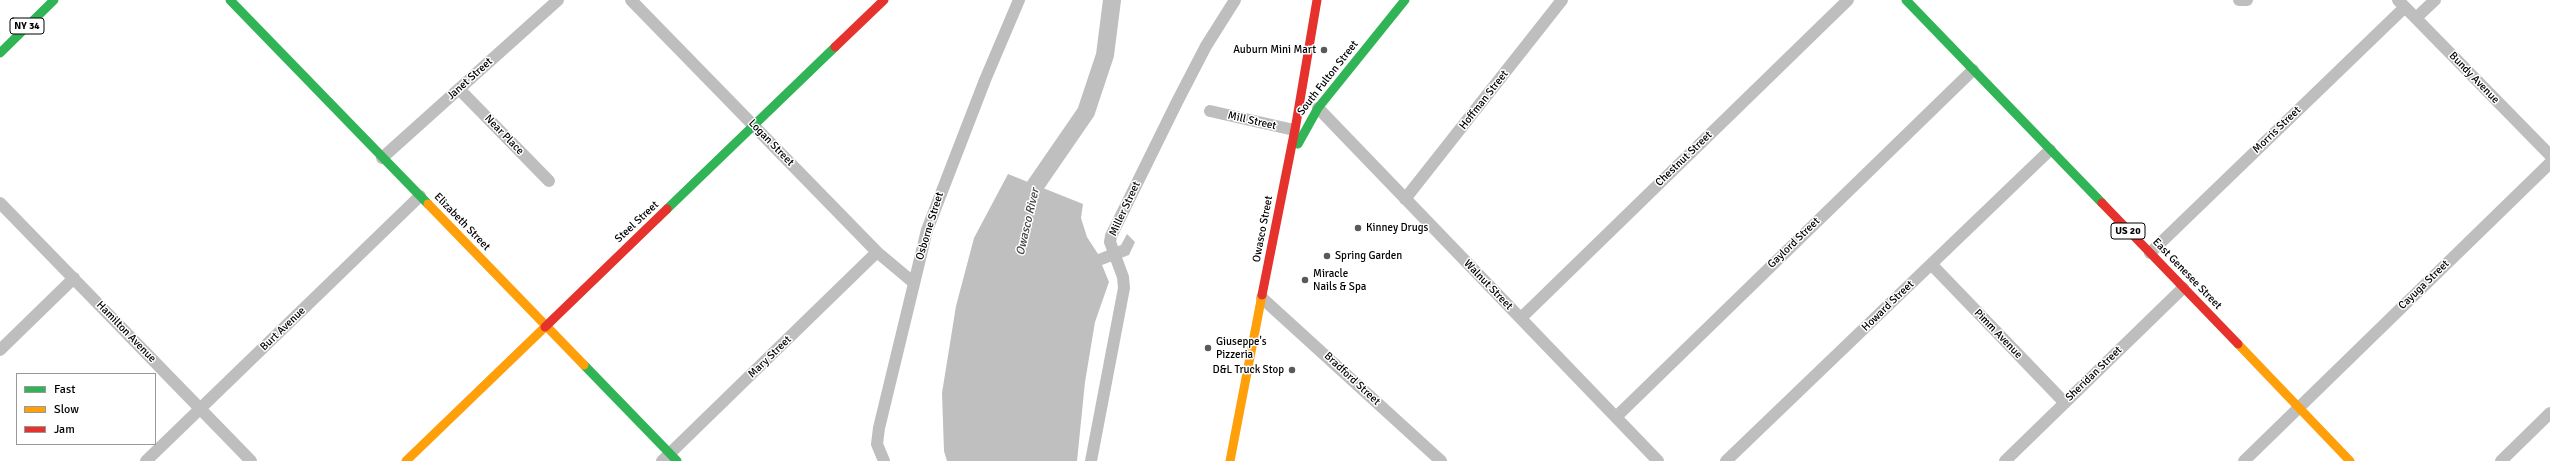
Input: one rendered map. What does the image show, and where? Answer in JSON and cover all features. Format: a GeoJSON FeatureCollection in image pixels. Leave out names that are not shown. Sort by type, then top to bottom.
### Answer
{"type":"FeatureCollection","features":[{"type":"Feature","properties":{"kind":"main road","name":"NY 34"},"geometry":{"type":"LineString","coordinates":[[0,53],[54,0]]}},
{"type":"Feature","properties":{"kind":"main road","name":"Elizabeth Street"},"geometry":{"type":"LineString","coordinates":[[230,0],[547,327],[669,458]]}},
{"type":"Feature","properties":{"kind":"main road","name":"Steel Street"},"geometry":{"type":"LineString","coordinates":[[406,461],[547,327],[884,0]]}},
{"type":"Feature","properties":{"kind":"main road","name":"Owasco Street"},"geometry":{"type":"LineString","coordinates":[[1230,461],[1285,180],[1317,0]]}},
{"type":"Feature","properties":{"kind":"main road","name":"South Fulton Street"},"geometry":{"type":"LineString","coordinates":[[1285,180],[1305,128],[1318,108],[1405,0]]}},
{"type":"Feature","properties":{"kind":"main road","name":"East Genesee Street"},"geometry":{"type":"LineString","coordinates":[[1906,0],[2350,461]]}},
{"type":"Feature","properties":{"kind":"main road"},"geometry":{"type":"LineString","coordinates":[[1299,102],[1318,108]]}},
{"type":"Feature","properties":{"kind":"street","name":"Janet Street"},"geometry":{"type":"LineString","coordinates":[[382,158],[558,0]]}},
{"type":"Feature","properties":{"kind":"street","name":"Logan Street"},"geometry":{"type":"LineString","coordinates":[[631,0],[877,252],[914,283]]}},
{"type":"Feature","properties":{"kind":"street","name":"Osborne Street"},"geometry":{"type":"LineString","coordinates":[[884,461],[877,444],[879,428],[927,230],[941,189],[1019,0]]}},
{"type":"Feature","properties":{"kind":"street","name":"Miller Street"},"geometry":{"type":"LineString","coordinates":[[1091,461],[1124,288],[1120,268],[1110,242],[1174,106],[1206,46],[1235,0]]}},
{"type":"Feature","properties":{"kind":"street","name":"Hoffman Street"},"geometry":{"type":"LineString","coordinates":[[1405,199],[1562,0]]}},
{"type":"Feature","properties":{"kind":"street","name":"Chestnut Street"},"geometry":{"type":"LineString","coordinates":[[1521,318],[1848,0]]}},
{"type":"Feature","properties":{"kind":"street"},"geometry":{"type":"LineString","coordinates":[[2239,0],[2247,0]]}},
{"type":"Feature","properties":{"kind":"street"},"geometry":{"type":"LineString","coordinates":[[2416,18],[2435,0]]}},
{"type":"Feature","properties":{"kind":"street","name":"Bundy Avenue"},"geometry":{"type":"LineString","coordinates":[[2402,3],[2550,156]]}},
{"type":"Feature","properties":{"kind":"street","name":"Morris Street"},"geometry":{"type":"LineString","coordinates":[[2150,253],[2402,3]]}},
{"type":"Feature","properties":{"kind":"street","name":"Gaylord Street"},"geometry":{"type":"LineString","coordinates":[[1616,417],[1973,70]]}},
{"type":"Feature","properties":{"kind":"street","name":"Near Place"},"geometry":{"type":"LineString","coordinates":[[459,89],[548,181]]}},
{"type":"Feature","properties":{"kind":"street","name":"Walnut Street"},"geometry":{"type":"LineString","coordinates":[[1318,108],[1658,461]]}},
{"type":"Feature","properties":{"kind":"street","name":"Mill Street"},"geometry":{"type":"LineString","coordinates":[[1210,111],[1294,130]]}},
{"type":"Feature","properties":{"kind":"street","name":"Howard Street"},"geometry":{"type":"LineString","coordinates":[[1726,461],[1932,265],[2050,150]]}},
{"type":"Feature","properties":{"kind":"street","name":"Cayuga Street"},"geometry":{"type":"LineString","coordinates":[[2244,461],[2550,163]]}},
{"type":"Feature","properties":{"kind":"street","name":"Burt Avenue"},"geometry":{"type":"LineString","coordinates":[[146,461],[420,196]]}},
{"type":"Feature","properties":{"kind":"street","name":"Hamilton Avenue"},"geometry":{"type":"LineString","coordinates":[[0,202],[251,461]]}},
{"type":"Feature","properties":{"kind":"street","name":"Mary Street"},"geometry":{"type":"LineString","coordinates":[[669,458],[877,252]]}},
{"type":"Feature","properties":{"kind":"street","name":"Pimm Avenue"},"geometry":{"type":"LineString","coordinates":[[1932,265],[2065,403]]}},
{"type":"Feature","properties":{"kind":"street"},"geometry":{"type":"LineString","coordinates":[[0,350],[74,278]]}},
{"type":"Feature","properties":{"kind":"street","name":"Sheridan Street"},"geometry":{"type":"LineString","coordinates":[[2005,461],[2183,288]]}},
{"type":"Feature","properties":{"kind":"street","name":"Bradford Street"},"geometry":{"type":"LineString","coordinates":[[1262,298],[1441,461]]}},
{"type":"Feature","properties":{"kind":"street"},"geometry":{"type":"LineString","coordinates":[[2501,461],[2550,413]]}},
{"type":"Feature","properties":{"kind":"water"},"geometry":{"type":"Polygon","coordinates":[[[1008,174],[1083,204],[1081,218],[1087,237],[1098,254],[1121,245],[1127,234],[1135,242],[1129,255],[1102,265],[1109,282],[1095,322],[1085,382],[1077,461],[947,461],[944,451],[942,393],[956,306],[974,238],[1008,174]]]}},
{"type":"Feature","properties":{"kind":"waterway","name":"Owasco River"},"geometry":{"type":"LineString","coordinates":[[1030,209],[1035,186],[1086,112],[1105,55],[1112,0]]}},
{"type":"Feature","properties":{"kind":"traffic: fast"},"geometry":{"type":"LineString","coordinates":[[0,53],[54,0]]}},
{"type":"Feature","properties":{"kind":"traffic: fast"},"geometry":{"type":"LineString","coordinates":[[230,0],[428,204]]}},
{"type":"Feature","properties":{"kind":"traffic: fast"},"geometry":{"type":"LineString","coordinates":[[1298,144],[1318,108],[1405,0]]}},
{"type":"Feature","properties":{"kind":"traffic: fast"},"geometry":{"type":"LineString","coordinates":[[1906,0],[2102,203]]}},
{"type":"Feature","properties":{"kind":"traffic: fast"},"geometry":{"type":"LineString","coordinates":[[667,209],[835,47]]}},
{"type":"Feature","properties":{"kind":"traffic: fast"},"geometry":{"type":"LineString","coordinates":[[584,365],[677,461]]}},
{"type":"Feature","properties":{"kind":"traffic: slow"},"geometry":{"type":"LineString","coordinates":[[428,204],[584,365]]}},
{"type":"Feature","properties":{"kind":"traffic: slow"},"geometry":{"type":"LineString","coordinates":[[1230,461],[1262,295]]}},
{"type":"Feature","properties":{"kind":"traffic: slow"},"geometry":{"type":"LineString","coordinates":[[406,461],[545,327]]}},
{"type":"Feature","properties":{"kind":"traffic: slow"},"geometry":{"type":"LineString","coordinates":[[2238,344],[2350,461]]}},
{"type":"Feature","properties":{"kind":"traffic: jam"},"geometry":{"type":"LineString","coordinates":[[835,47],[884,0]]}},
{"type":"Feature","properties":{"kind":"traffic: jam"},"geometry":{"type":"LineString","coordinates":[[1262,295],[1296,124],[1317,0]]}},
{"type":"Feature","properties":{"kind":"traffic: jam"},"geometry":{"type":"LineString","coordinates":[[2102,203],[2238,344]]}},
{"type":"Feature","properties":{"kind":"traffic: jam"},"geometry":{"type":"LineString","coordinates":[[545,327],[667,209]]}},
{"type":"Feature","properties":{"kind":"place","name":"Auburn Mini Mart"},"geometry":{"type":"Point","coordinates":[1324,50]}},
{"type":"Feature","properties":{"kind":"place","name":"Kinney Drugs"},"geometry":{"type":"Point","coordinates":[1358,228]}},
{"type":"Feature","properties":{"kind":"place","name":"Spring Garden"},"geometry":{"type":"Point","coordinates":[1327,256]}},
{"type":"Feature","properties":{"kind":"place","name":"Miracle Nails & Spa"},"geometry":{"type":"Point","coordinates":[1305,280]}},
{"type":"Feature","properties":{"kind":"place","name":"Giuseppe's Pizzeria"},"geometry":{"type":"Point","coordinates":[1208,348]}},
{"type":"Feature","properties":{"kind":"place","name":"D&L Truck Stop"},"geometry":{"type":"Point","coordinates":[1292,370]}}]}
